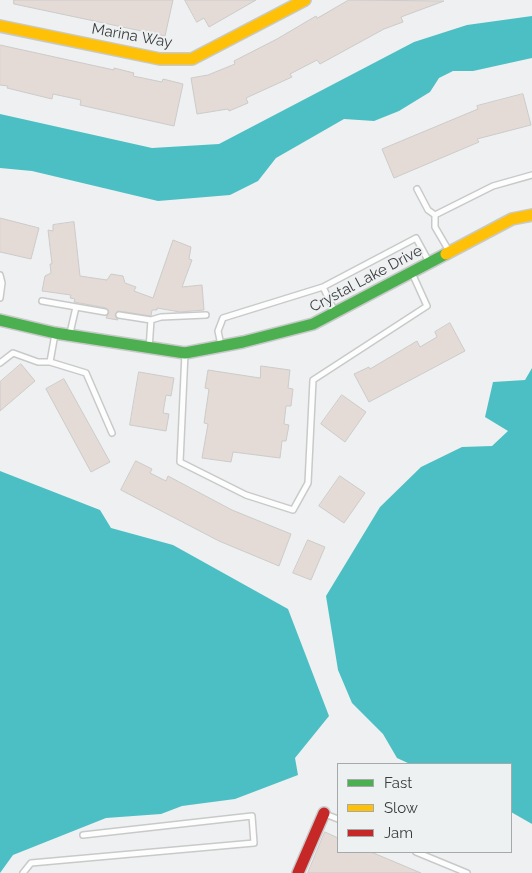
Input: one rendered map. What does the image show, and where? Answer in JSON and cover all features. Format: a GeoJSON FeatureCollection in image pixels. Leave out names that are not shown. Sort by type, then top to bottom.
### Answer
{"type":"FeatureCollection","features":[{"type":"Feature","properties":{"kind":"street","name":"Marina Way"},"geometry":{"type":"LineString","coordinates":[[0,26],[160,59],[192,59],[306,0]]}},
{"type":"Feature","properties":{"kind":"street","name":"Crystal Lake Drive"},"geometry":{"type":"LineString","coordinates":[[0,320],[55,334],[149,350],[186,353],[313,324],[512,219],[532,215]]}},
{"type":"Feature","properties":{"kind":"street"},"geometry":{"type":"LineString","coordinates":[[298,873],[324,813]]}},
{"type":"Feature","properties":{"kind":"lane"},"geometry":{"type":"LineString","coordinates":[[435,215],[493,186],[532,175]]}},
{"type":"Feature","properties":{"kind":"lane"},"geometry":{"type":"LineString","coordinates":[[417,189],[428,210],[435,215]]}},
{"type":"Feature","properties":{"kind":"lane"},"geometry":{"type":"LineString","coordinates":[[435,215],[435,227],[449,251]]}},
{"type":"Feature","properties":{"kind":"lane"},"geometry":{"type":"LineString","coordinates":[[221,346],[218,331],[223,318],[323,287],[416,238],[429,263]]}},
{"type":"Feature","properties":{"kind":"lane"},"geometry":{"type":"LineString","coordinates":[[186,353],[180,462],[246,495],[293,510],[308,483],[313,380],[427,306],[411,272]]}},
{"type":"Feature","properties":{"kind":"lane"},"geometry":{"type":"LineString","coordinates":[[0,275],[2,283],[0,298]]}},
{"type":"Feature","properties":{"kind":"lane"},"geometry":{"type":"LineString","coordinates":[[323,287],[335,313]]}},
{"type":"Feature","properties":{"kind":"lane"},"geometry":{"type":"LineString","coordinates":[[42,301],[105,312]]}},
{"type":"Feature","properties":{"kind":"lane"},"geometry":{"type":"LineString","coordinates":[[69,336],[76,307]]}},
{"type":"Feature","properties":{"kind":"lane"},"geometry":{"type":"LineString","coordinates":[[119,315],[151,320],[161,317],[206,315]]}},
{"type":"Feature","properties":{"kind":"lane"},"geometry":{"type":"LineString","coordinates":[[149,350],[151,320]]}},
{"type":"Feature","properties":{"kind":"lane"},"geometry":{"type":"LineString","coordinates":[[50,362],[55,334]]}},
{"type":"Feature","properties":{"kind":"lane"},"geometry":{"type":"LineString","coordinates":[[0,363],[13,353],[38,362],[50,362],[86,373],[112,433]]}},
{"type":"Feature","properties":{"kind":"lane"},"geometry":{"type":"LineString","coordinates":[[324,813],[337,819]]}},
{"type":"Feature","properties":{"kind":"lane"},"geometry":{"type":"LineString","coordinates":[[23,873],[31,863],[254,842],[252,816],[83,835]]}},
{"type":"Feature","properties":{"kind":"lane"},"geometry":{"type":"LineString","coordinates":[[418,853],[467,873]]}},
{"type":"Feature","properties":{"kind":"water"},"geometry":{"type":"Polygon","coordinates":[[[532,16],[532,58],[473,71],[453,71],[439,78],[430,92],[399,111],[374,121],[344,119],[276,158],[258,181],[230,195],[158,201],[32,171],[0,168],[0,114],[152,148],[219,144],[414,42],[467,25],[532,16]]]}},
{"type":"Feature","properties":{"kind":"water"},"geometry":{"type":"Polygon","coordinates":[[[532,368],[532,824],[512,813],[512,763],[408,763],[397,758],[383,734],[352,703],[338,670],[326,596],[380,507],[421,467],[462,447],[492,446],[508,431],[485,417],[493,382],[525,380],[532,368]]]}},
{"type":"Feature","properties":{"kind":"water"},"geometry":{"type":"Polygon","coordinates":[[[0,471],[100,510],[111,528],[173,545],[288,609],[329,716],[295,758],[298,775],[235,799],[182,806],[161,814],[106,818],[13,855],[0,873],[0,471]]]}},
{"type":"Feature","properties":{"kind":"building"},"geometry":{"type":"Polygon","coordinates":[[[14,0],[173,0],[165,36],[14,4],[14,0]]]}},
{"type":"Feature","properties":{"kind":"building"},"geometry":{"type":"Polygon","coordinates":[[[185,0],[256,0],[209,27],[204,18],[197,22],[185,0]]]}},
{"type":"Feature","properties":{"kind":"building"},"geometry":{"type":"Polygon","coordinates":[[[349,0],[444,1],[401,17],[403,22],[384,29],[320,64],[317,60],[290,74],[292,77],[246,98],[248,103],[229,111],[228,109],[197,114],[191,78],[208,75],[235,64],[234,61],[349,0]]]}},
{"type":"Feature","properties":{"kind":"building"},"geometry":{"type":"Polygon","coordinates":[[[0,45],[114,70],[114,68],[134,73],[133,76],[162,82],[163,79],[183,84],[174,126],[80,105],[81,100],[53,94],[52,99],[0,85],[0,45]]]}},
{"type":"Feature","properties":{"kind":"building"},"geometry":{"type":"Polygon","coordinates":[[[523,94],[531,125],[477,139],[479,142],[394,178],[382,149],[478,109],[477,106],[523,94]]]}},
{"type":"Feature","properties":{"kind":"building"},"geometry":{"type":"Polygon","coordinates":[[[0,218],[39,228],[31,259],[0,252],[0,218]]]}},
{"type":"Feature","properties":{"kind":"building"},"geometry":{"type":"Polygon","coordinates":[[[74,222],[80,276],[107,280],[111,274],[123,276],[125,283],[136,287],[134,291],[153,298],[173,240],[191,247],[189,259],[192,260],[182,287],[202,285],[204,310],[180,312],[157,308],[157,310],[152,310],[151,316],[118,311],[115,315],[118,320],[106,318],[109,312],[106,308],[74,302],[75,299],[70,298],[71,295],[42,291],[45,276],[51,273],[50,264],[52,264],[48,230],[53,231],[53,225],[74,222]]]}},
{"type":"Feature","properties":{"kind":"building"},"geometry":{"type":"Polygon","coordinates":[[[450,323],[465,351],[369,402],[354,374],[369,367],[370,369],[417,341],[420,347],[437,337],[435,332],[450,323]]]}},
{"type":"Feature","properties":{"kind":"building"},"geometry":{"type":"Polygon","coordinates":[[[21,364],[35,381],[0,411],[0,382],[21,364]]]}},
{"type":"Feature","properties":{"kind":"building"},"geometry":{"type":"Polygon","coordinates":[[[261,366],[290,370],[288,388],[293,389],[291,406],[286,406],[284,424],[289,425],[286,441],[282,441],[280,458],[233,452],[231,462],[202,458],[208,424],[204,423],[209,389],[205,388],[208,370],[260,378],[261,366]]]}},
{"type":"Feature","properties":{"kind":"building"},"geometry":{"type":"Polygon","coordinates":[[[139,372],[174,378],[171,396],[166,395],[163,413],[169,414],[166,431],[130,425],[139,372]]]}},
{"type":"Feature","properties":{"kind":"building"},"geometry":{"type":"Polygon","coordinates":[[[64,379],[110,462],[91,472],[46,389],[64,379]]]}},
{"type":"Feature","properties":{"kind":"building"},"geometry":{"type":"Polygon","coordinates":[[[342,395],[366,412],[345,442],[321,424],[342,395]]]}},
{"type":"Feature","properties":{"kind":"building"},"geometry":{"type":"Polygon","coordinates":[[[136,461],[152,469],[150,473],[166,481],[168,476],[232,510],[291,534],[279,566],[219,541],[121,490],[136,461]]]}},
{"type":"Feature","properties":{"kind":"building"},"geometry":{"type":"Polygon","coordinates":[[[340,476],[365,493],[344,523],[319,506],[340,476]]]}},
{"type":"Feature","properties":{"kind":"building"},"geometry":{"type":"Polygon","coordinates":[[[308,540],[325,547],[311,580],[293,573],[308,540]]]}},
{"type":"Feature","properties":{"kind":"building"},"geometry":{"type":"Polygon","coordinates":[[[325,832],[337,838],[337,853],[373,853],[421,873],[308,873],[325,832]]]}},
{"type":"Feature","properties":{"kind":"traffic: fast"},"geometry":{"type":"LineString","coordinates":[[0,320],[55,333],[185,353],[243,342],[313,324],[446,254]]}},
{"type":"Feature","properties":{"kind":"traffic: slow"},"geometry":{"type":"LineString","coordinates":[[0,26],[160,59],[192,59],[305,0]]}},
{"type":"Feature","properties":{"kind":"traffic: slow"},"geometry":{"type":"LineString","coordinates":[[446,254],[512,219],[532,215]]}},
{"type":"Feature","properties":{"kind":"traffic: jam"},"geometry":{"type":"LineString","coordinates":[[298,873],[324,813]]}}]}
